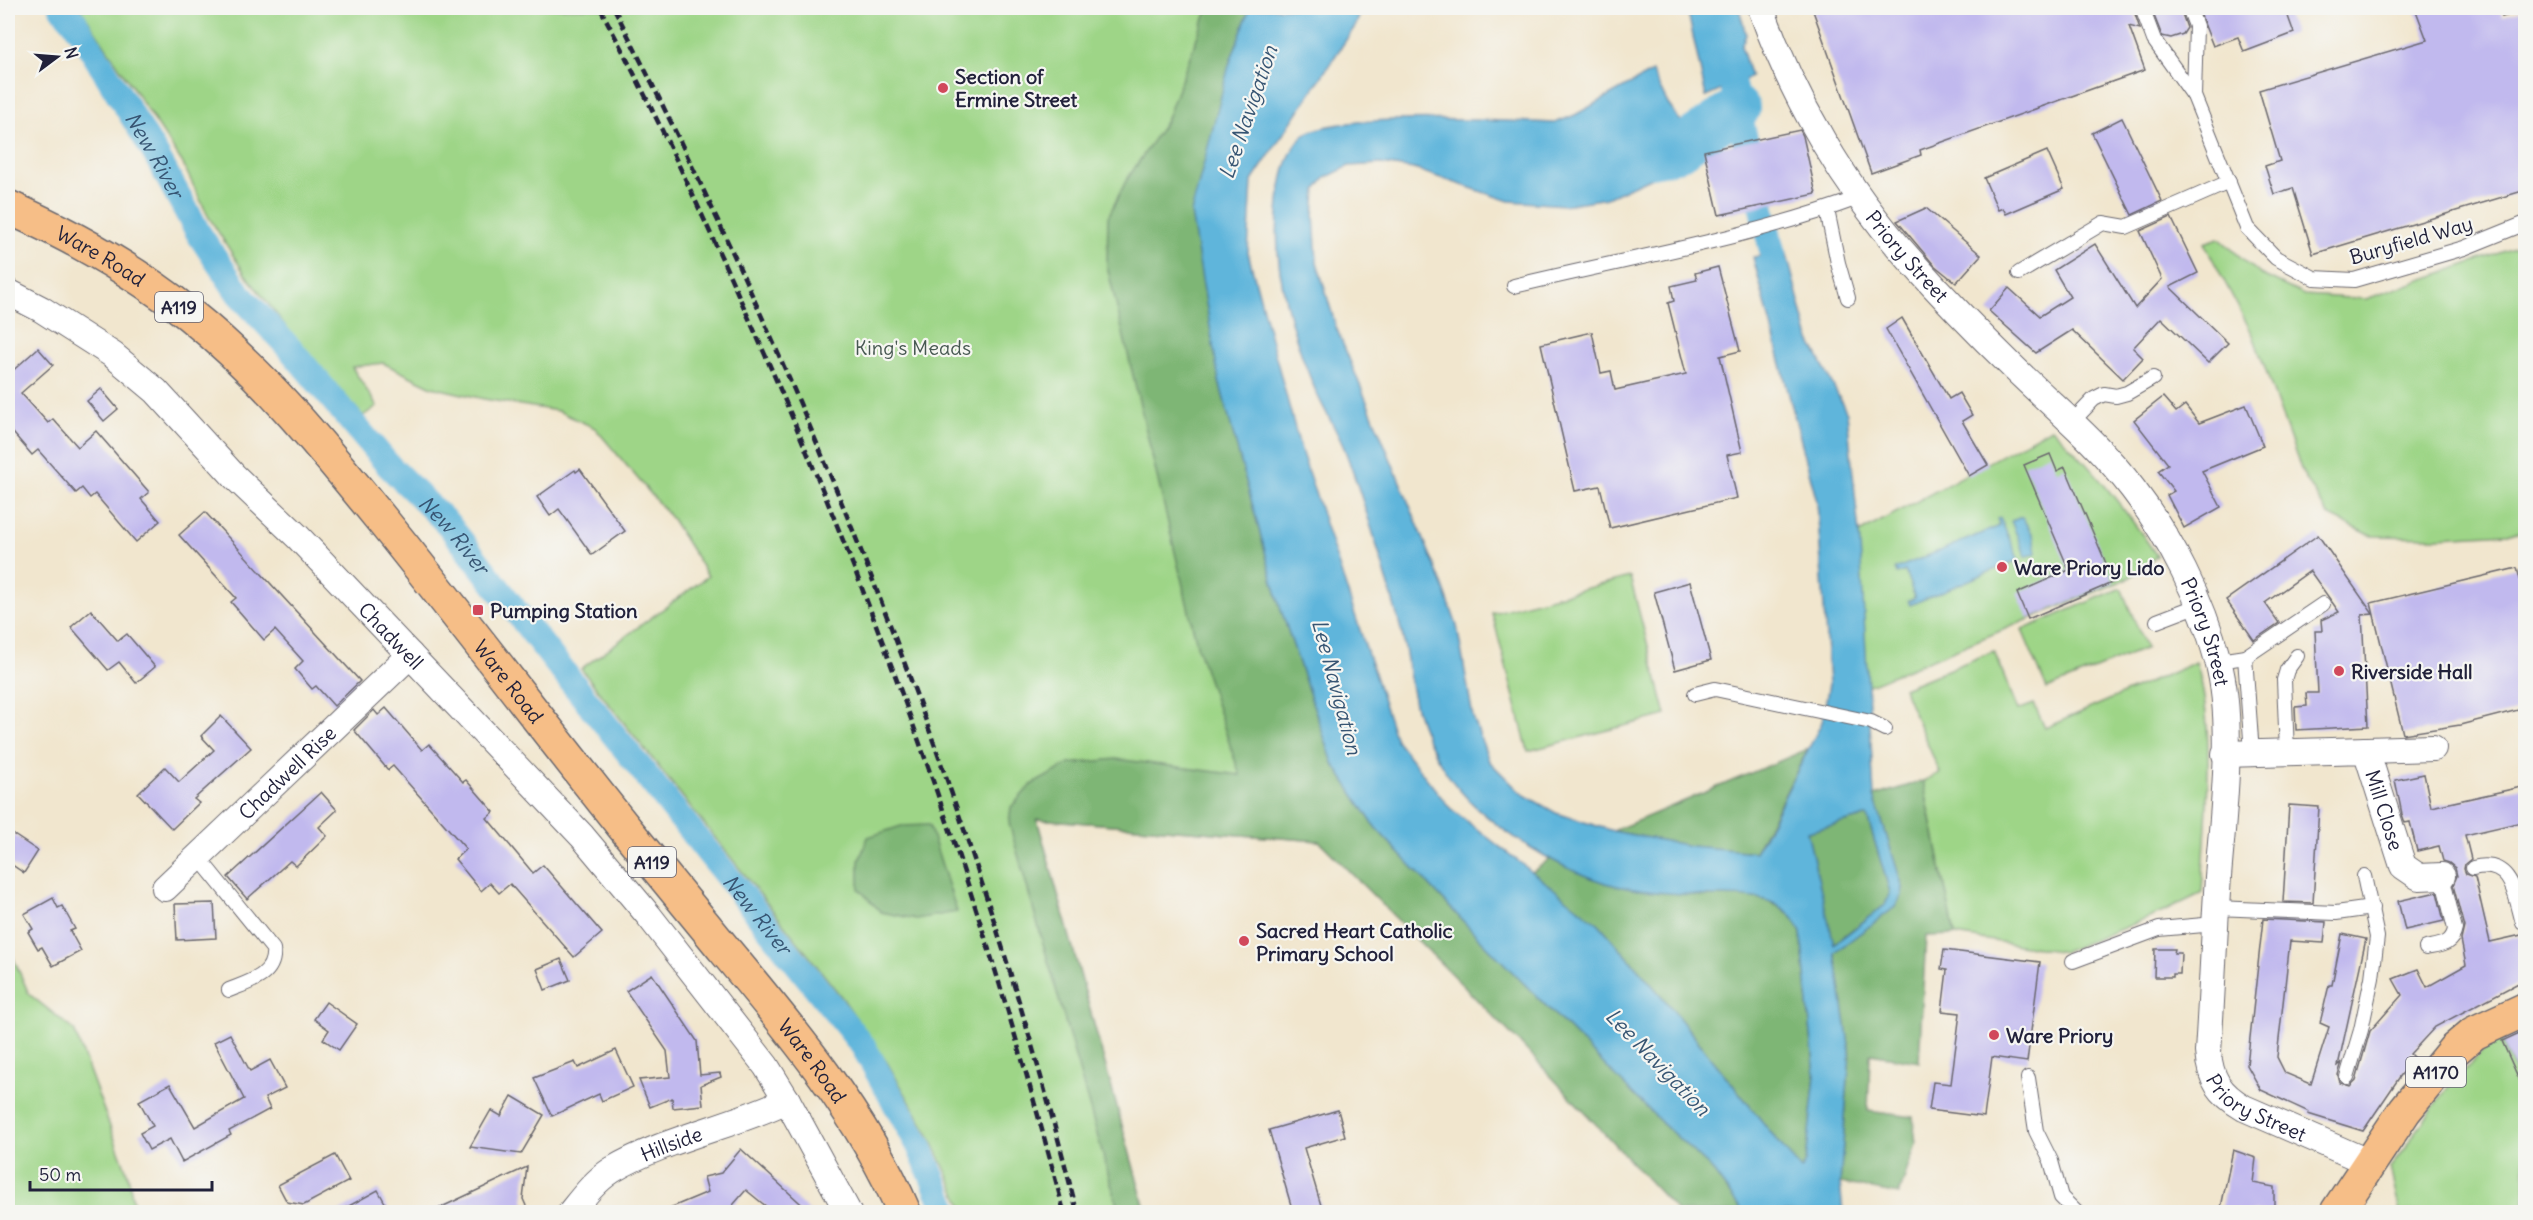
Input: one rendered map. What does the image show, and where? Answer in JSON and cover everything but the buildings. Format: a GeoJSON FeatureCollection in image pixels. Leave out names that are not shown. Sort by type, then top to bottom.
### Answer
{"type":"FeatureCollection","features":[{"type":"Feature","properties":{"kind":"main road","name":"Ware Road"},"geometry":{"type":"LineString","coordinates":[[8,207],[90,247],[158,291],[222,342],[261,378],[322,445],[468,626],[597,793],[782,1018],[824,1075],[861,1132],[904,1212]]}},
{"type":"Feature","properties":{"kind":"main road","name":"A1170"},"geometry":{"type":"LineString","coordinates":[[2337,1212],[2405,1110],[2454,1050],[2474,1033],[2526,1010]]}},
{"type":"Feature","properties":{"kind":"street","name":"Priory Street"},"geometry":{"type":"LineString","coordinates":[[1761,8],[1788,75],[1858,198],[1910,260],[2007,361],[2072,422],[2133,490],[2163,536],[2199,605],[2219,661],[2226,718],[2208,1052],[2211,1072],[2219,1089],[2244,1108],[2370,1163]]}},
{"type":"Feature","properties":{"kind":"street","name":"Chadwell"},"geometry":{"type":"LineString","coordinates":[[8,291],[41,309],[113,355],[156,391],[234,476],[298,537],[582,836],[649,916],[734,1024],[788,1100]]}},
{"type":"Feature","properties":{"kind":"street","name":"Chadwell Rise"},"geometry":{"type":"LineString","coordinates":[[165,888],[410,656]]}},
{"type":"Feature","properties":{"kind":"street","name":"Mill Close"},"geometry":{"type":"LineString","coordinates":[[2225,753],[2433,748]]}},
{"type":"Feature","properties":{"kind":"street","name":"Mill Close"},"geometry":{"type":"LineString","coordinates":[[2366,750],[2403,866],[2419,877],[2444,875]]}},
{"type":"Feature","properties":{"kind":"street","name":"Hillside"},"geometry":{"type":"LineString","coordinates":[[571,1212],[588,1190],[612,1171],[655,1150],[748,1118],[788,1100]]}},
{"type":"Feature","properties":{"kind":"street"},"geometry":{"type":"LineString","coordinates":[[788,1100],[848,1212]]}},
{"type":"Feature","properties":{"kind":"lane"},"geometry":{"type":"LineString","coordinates":[[2142,8],[2154,40],[2194,96]]}},
{"type":"Feature","properties":{"kind":"lane"},"geometry":{"type":"LineString","coordinates":[[2189,8],[2196,26],[2194,96]]}},
{"type":"Feature","properties":{"kind":"lane","name":"Buryfield Way"},"geometry":{"type":"LineString","coordinates":[[2194,96],[2247,228],[2276,258],[2314,278],[2354,280],[2464,248],[2526,223]]}},
{"type":"Feature","properties":{"kind":"lane"},"geometry":{"type":"LineString","coordinates":[[2019,273],[2103,224],[2126,227],[2229,182]]}},
{"type":"Feature","properties":{"kind":"lane"},"geometry":{"type":"LineString","coordinates":[[1514,286],[1799,220],[1858,198]]}},
{"type":"Feature","properties":{"kind":"lane"},"geometry":{"type":"LineString","coordinates":[[1827,210],[1848,298]]}},
{"type":"Feature","properties":{"kind":"lane"},"geometry":{"type":"LineString","coordinates":[[2072,422],[2094,399],[2104,394],[2116,396],[2127,393],[2153,378]]}},
{"type":"Feature","properties":{"kind":"lane"},"geometry":{"type":"LineString","coordinates":[[2219,661],[2246,657],[2323,603]]}},
{"type":"Feature","properties":{"kind":"lane"},"geometry":{"type":"LineString","coordinates":[[2157,621],[2199,605]]}},
{"type":"Feature","properties":{"kind":"lane"},"geometry":{"type":"LineString","coordinates":[[2287,752],[2284,680],[2287,670],[2297,656]]}},
{"type":"Feature","properties":{"kind":"lane"},"geometry":{"type":"LineString","coordinates":[[2246,657],[2252,753]]}},
{"type":"Feature","properties":{"kind":"lane"},"geometry":{"type":"LineString","coordinates":[[1695,694],[1715,689],[1871,722],[1885,729]]}},
{"type":"Feature","properties":{"kind":"lane"},"geometry":{"type":"LineString","coordinates":[[199,858],[273,949],[272,965],[266,974],[229,990]]}},
{"type":"Feature","properties":{"kind":"lane"},"geometry":{"type":"LineString","coordinates":[[2473,868],[2488,866],[2497,868],[2505,875],[2512,885],[2523,923]]}},
{"type":"Feature","properties":{"kind":"lane"},"geometry":{"type":"LineString","coordinates":[[2426,948],[2447,943],[2453,936],[2455,928],[2444,875]]}},
{"type":"Feature","properties":{"kind":"lane"},"geometry":{"type":"LineString","coordinates":[[2347,1077],[2361,1030],[2372,978],[2377,937],[2364,876]]}},
{"type":"Feature","properties":{"kind":"lane"},"geometry":{"type":"LineString","coordinates":[[2073,961],[2159,929],[2216,916],[2336,913],[2372,908]]}},
{"type":"Feature","properties":{"kind":"lane"},"geometry":{"type":"LineString","coordinates":[[2028,1078],[2036,1131],[2051,1161],[2061,1197],[2076,1212]]}},
{"type":"Feature","properties":{"kind":"green space","name":"King's Meads"},"geometry":{"type":"Polygon","coordinates":[[[80,8],[1250,8],[1229,65],[1191,213],[1319,841],[1037,819],[1146,1212],[965,1212],[929,1135],[888,1064],[843,999],[581,669],[708,576],[672,519],[595,428],[558,411],[484,399],[432,387],[383,363],[352,367],[377,406],[363,416],[291,333],[245,274],[208,216],[182,162],[80,8]]]}},
{"type":"Feature","properties":{"kind":"green space"},"geometry":{"type":"Polygon","coordinates":[[[1208,8],[1250,8],[1229,65],[1219,381],[1280,607],[1333,763],[1375,827],[1477,936],[1664,1125],[1710,1167],[1743,1212],[1678,1212],[1518,1041],[1319,841],[1037,819],[1146,1212],[1119,1212],[1009,823],[1011,807],[1031,785],[1069,764],[1116,759],[1240,775],[1198,649],[1107,266],[1108,217],[1126,181],[1166,121],[1208,8]]]}},
{"type":"Feature","properties":{"kind":"green space"},"geometry":{"type":"Polygon","coordinates":[[[2219,238],[2260,274],[2304,295],[2366,299],[2525,244],[2525,532],[2439,537],[2372,536],[2328,515],[2302,472],[2253,335],[2204,243],[2219,238]]]}},
{"type":"Feature","properties":{"kind":"green space","name":"Ware Priory Lido"},"geometry":{"type":"Polygon","coordinates":[[[2051,428],[2108,489],[2157,556],[2129,578],[1867,686],[1859,533],[2051,428]]]}},
{"type":"Feature","properties":{"kind":"green space"},"geometry":{"type":"Polygon","coordinates":[[[1630,577],[1666,715],[1528,751],[1492,613],[1630,577]]]}},
{"type":"Feature","properties":{"kind":"green space"},"geometry":{"type":"Polygon","coordinates":[[[2121,588],[2146,648],[2047,689],[2022,630],[2121,588]]]}},
{"type":"Feature","properties":{"kind":"green space"},"geometry":{"type":"Polygon","coordinates":[[[1994,651],[2018,710],[2034,704],[2045,728],[2196,662],[2206,716],[2208,746],[2202,893],[2161,913],[2064,952],[1955,935],[1923,781],[1940,773],[1903,688],[1994,651]]]}},
{"type":"Feature","properties":{"kind":"green space"},"geometry":{"type":"Polygon","coordinates":[[[1808,749],[1755,852],[1691,846],[1613,831],[1808,749]]]}},
{"type":"Feature","properties":{"kind":"green space"},"geometry":{"type":"Polygon","coordinates":[[[1923,781],[1955,935],[1926,936],[1919,1062],[1870,1054],[1868,1111],[1913,1117],[1916,1144],[1899,1194],[1840,1183],[1850,1052],[1835,952],[1895,907],[1903,888],[1874,796],[1923,781]]]}},
{"type":"Feature","properties":{"kind":"green space"},"geometry":{"type":"Polygon","coordinates":[[[1867,816],[1890,892],[1885,905],[1833,944],[1807,832],[1867,816]]]}},
{"type":"Feature","properties":{"kind":"green space"},"geometry":{"type":"Polygon","coordinates":[[[929,825],[957,912],[916,919],[881,912],[859,889],[859,861],[868,837],[901,826],[929,825]]]}},
{"type":"Feature","properties":{"kind":"green space"},"geometry":{"type":"Polygon","coordinates":[[[1551,858],[1591,878],[1701,896],[1743,895],[1765,900],[1782,908],[1796,921],[1801,933],[1815,1075],[1806,1162],[1801,1170],[1664,999],[1599,924],[1531,873],[1551,858]]]}},
{"type":"Feature","properties":{"kind":"green space"},"geometry":{"type":"Polygon","coordinates":[[[8,946],[29,994],[74,1030],[128,1175],[135,1212],[8,1212],[8,946]]]}},
{"type":"Feature","properties":{"kind":"green space"},"geometry":{"type":"Polygon","coordinates":[[[2499,1035],[2525,1095],[2525,1212],[2400,1212],[2390,1168],[2449,1086],[2499,1035]]]}},
{"type":"Feature","properties":{"kind":"water","name":"Lee Navigation"},"geometry":{"type":"Polygon","coordinates":[[[1250,8],[1362,8],[1356,25],[1252,181],[1248,253],[1300,447],[1396,740],[1450,808],[1599,924],[1664,999],[1801,1170],[1806,1162],[1815,1075],[1801,933],[1793,918],[1783,908],[1757,898],[1643,891],[1616,886],[1575,872],[1525,844],[1479,810],[1451,780],[1431,747],[1417,712],[1400,626],[1361,496],[1343,445],[1308,373],[1289,315],[1278,256],[1279,200],[1287,163],[1303,136],[1320,128],[1347,123],[1423,119],[1555,123],[1575,115],[1652,72],[1668,104],[1679,119],[1689,127],[1701,126],[1705,138],[1685,158],[1658,174],[1607,198],[1564,205],[1509,201],[1414,169],[1381,164],[1349,166],[1325,178],[1316,190],[1314,215],[1317,262],[1336,327],[1443,586],[1457,626],[1473,717],[1489,761],[1521,793],[1556,813],[1613,831],[1691,846],[1755,852],[1822,722],[1829,684],[1817,502],[1753,257],[1786,251],[1808,336],[1847,413],[1860,544],[1874,796],[1903,888],[1895,907],[1835,952],[1850,1052],[1840,1183],[1843,1212],[1743,1212],[1710,1167],[1664,1125],[1477,936],[1375,827],[1333,763],[1280,607],[1219,381],[1191,213],[1229,65],[1250,8]],[[1867,816],[1807,832],[1834,944],[1885,905],[1890,892],[1867,816]]]}},
{"type":"Feature","properties":{"kind":"water"},"geometry":{"type":"Polygon","coordinates":[[[1687,8],[1739,8],[1746,35],[1741,46],[1751,77],[1706,97],[1687,8]]]}},
{"type":"Feature","properties":{"kind":"water"},"geometry":{"type":"Polygon","coordinates":[[[2022,517],[2033,535],[2036,553],[2026,557],[2011,521],[2022,517]]]}},
{"type":"Feature","properties":{"kind":"water"},"geometry":{"type":"Polygon","coordinates":[[[2000,518],[2021,565],[2020,568],[2018,569],[2015,561],[1910,605],[1908,601],[1915,598],[1905,571],[1897,574],[1895,569],[2000,526],[1997,519],[2000,518]]]}},
{"type":"Feature","properties":{"kind":"waterway","name":"New River"},"geometry":{"type":"LineString","coordinates":[[62,8],[74,21],[156,155],[199,234],[239,294],[291,350],[389,466],[448,524],[863,1046],[919,1146],[947,1212]]}},
{"type":"Feature","properties":{"kind":"waterway"},"geometry":{"type":"LineString","coordinates":[[1717,8],[1738,109],[1781,288]]}},
{"type":"Feature","properties":{"kind":"waterway"},"geometry":{"type":"LineString","coordinates":[[1651,156],[1675,151],[1738,109]]}},
{"type":"Feature","properties":{"kind":"railway"},"geometry":{"type":"LineString","coordinates":[[600,8],[676,158],[746,312],[840,532],[883,643],[963,869],[999,982],[1064,1212]]}},
{"type":"Feature","properties":{"kind":"railway"},"geometry":{"type":"LineString","coordinates":[[614,8],[686,153],[754,299],[819,447],[879,597],[936,748],[988,901],[1035,1056],[1077,1212]]}},
{"type":"Feature","properties":{"kind":"place","name":"Section of Ermine Street"},"geometry":{"type":"Point","coordinates":[943,88]}},
{"type":"Feature","properties":{"kind":"place","name":"Ware Priory Lido"},"geometry":{"type":"Point","coordinates":[2002,567]}},
{"type":"Feature","properties":{"kind":"place","name":"Pumping Station"},"geometry":{"type":"Point","coordinates":[478,610]}},
{"type":"Feature","properties":{"kind":"place","name":"Riverside Hall"},"geometry":{"type":"Point","coordinates":[2339,671]}},
{"type":"Feature","properties":{"kind":"place","name":"Sacred Heart Catholic Primary School"},"geometry":{"type":"Point","coordinates":[1244,941]}},
{"type":"Feature","properties":{"kind":"place","name":"Ware Priory"},"geometry":{"type":"Point","coordinates":[1994,1035]}}]}
